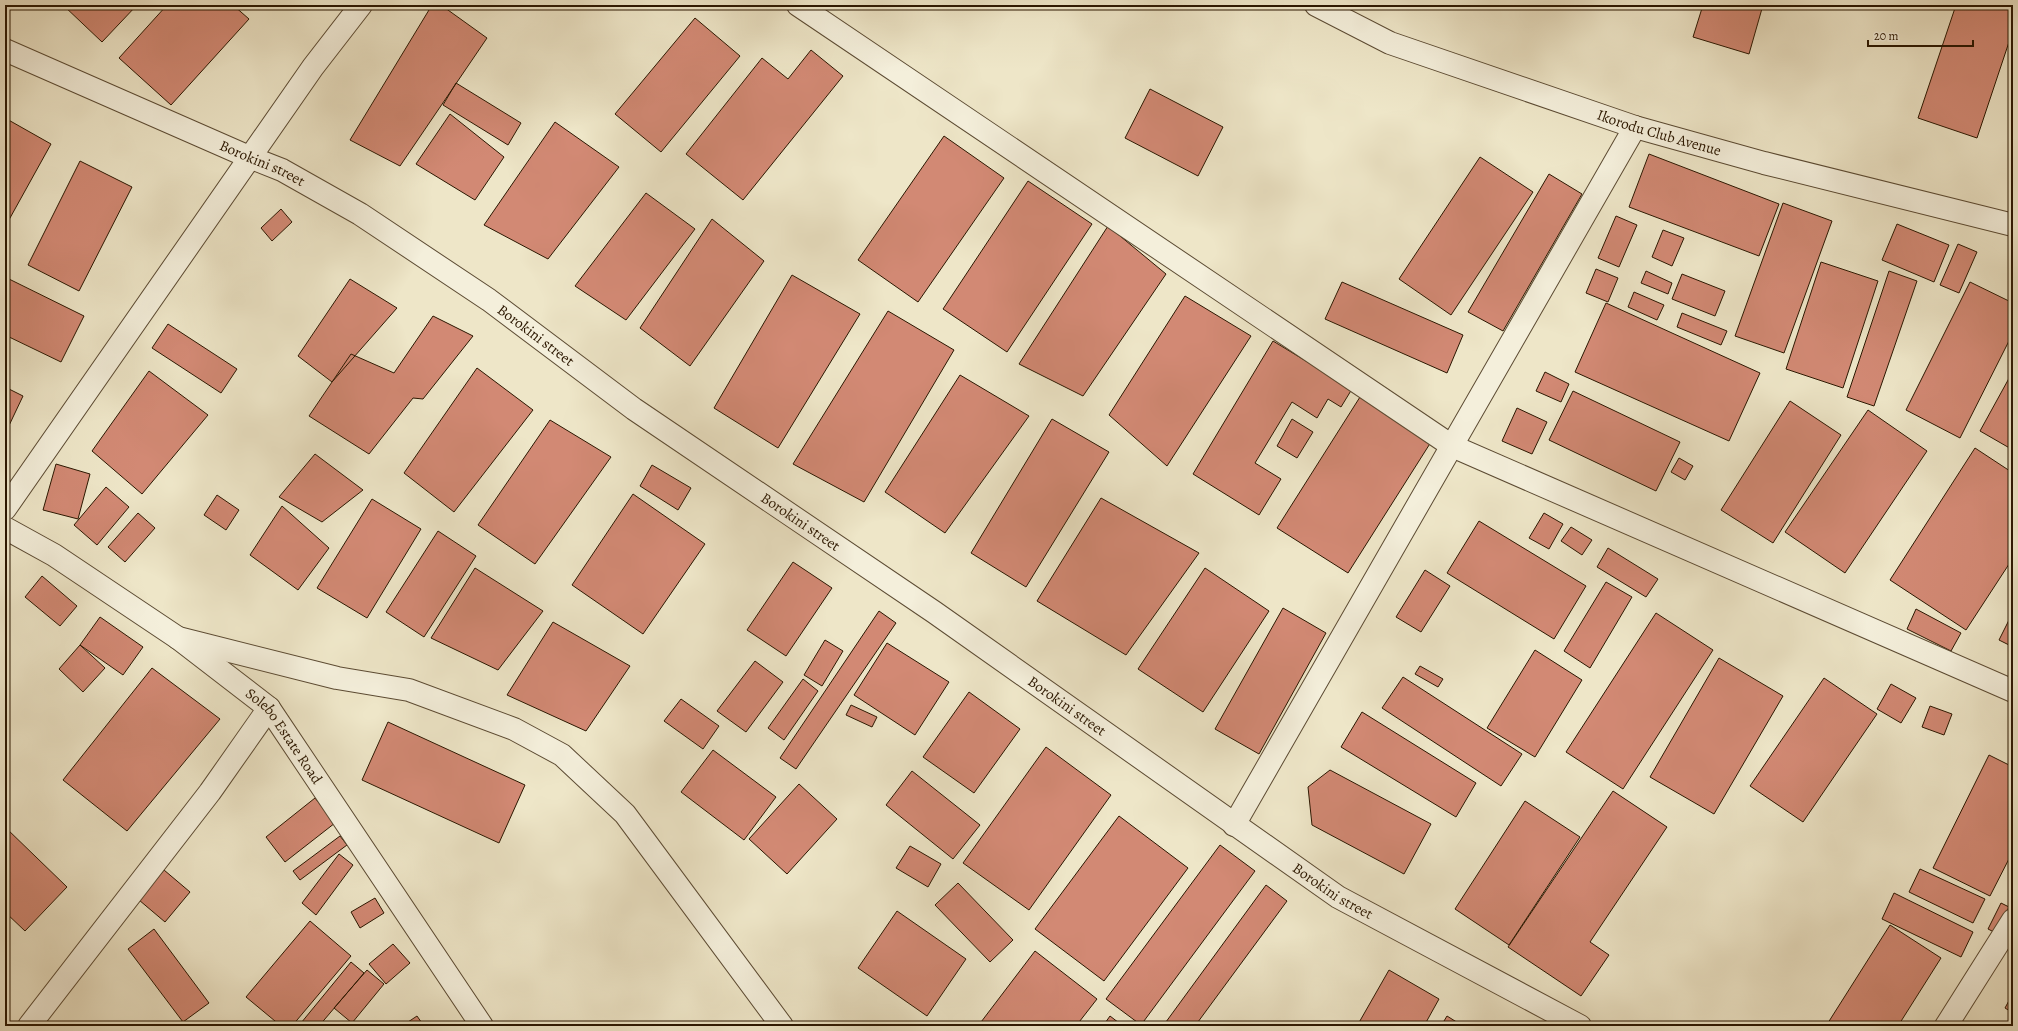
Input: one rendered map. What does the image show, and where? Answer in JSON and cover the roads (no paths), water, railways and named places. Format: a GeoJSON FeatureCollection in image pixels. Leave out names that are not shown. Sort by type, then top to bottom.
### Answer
{"type":"FeatureCollection","features":[{"type":"Feature","properties":{"kind":"street"},"geometry":{"type":"LineString","coordinates":[[5,509],[313,66],[361,5]]}},
{"type":"Feature","properties":{"kind":"street"},"geometry":{"type":"LineString","coordinates":[[798,5],[1452,446],[2013,691]]}},
{"type":"Feature","properties":{"kind":"street","name":"Ikorodu Club Avenue"},"geometry":{"type":"LineString","coordinates":[[1316,5],[1390,43],[1635,127],[1764,163],[2013,225]]}},
{"type":"Feature","properties":{"kind":"street","name":"Borokini street"},"geometry":{"type":"LineString","coordinates":[[5,50],[282,170],[360,214],[489,300],[634,409],[934,612],[1338,897],[1580,1026]]}},
{"type":"Feature","properties":{"kind":"street"},"geometry":{"type":"LineString","coordinates":[[1234,825],[1635,127]]}},
{"type":"Feature","properties":{"kind":"street","name":"Solebo Estate Road"},"geometry":{"type":"LineString","coordinates":[[5,528],[54,555],[178,638],[269,708],[482,1026]]}},
{"type":"Feature","properties":{"kind":"street"},"geometry":{"type":"LineString","coordinates":[[178,638],[337,678],[409,690],[514,729],[562,755],[625,814],[782,1026]]}},
{"type":"Feature","properties":{"kind":"street"},"geometry":{"type":"LineString","coordinates":[[29,1026],[210,792],[269,708]]}},
{"type":"Feature","properties":{"kind":"street"},"geometry":{"type":"LineString","coordinates":[[1946,1026],[2013,920]]}}]}
